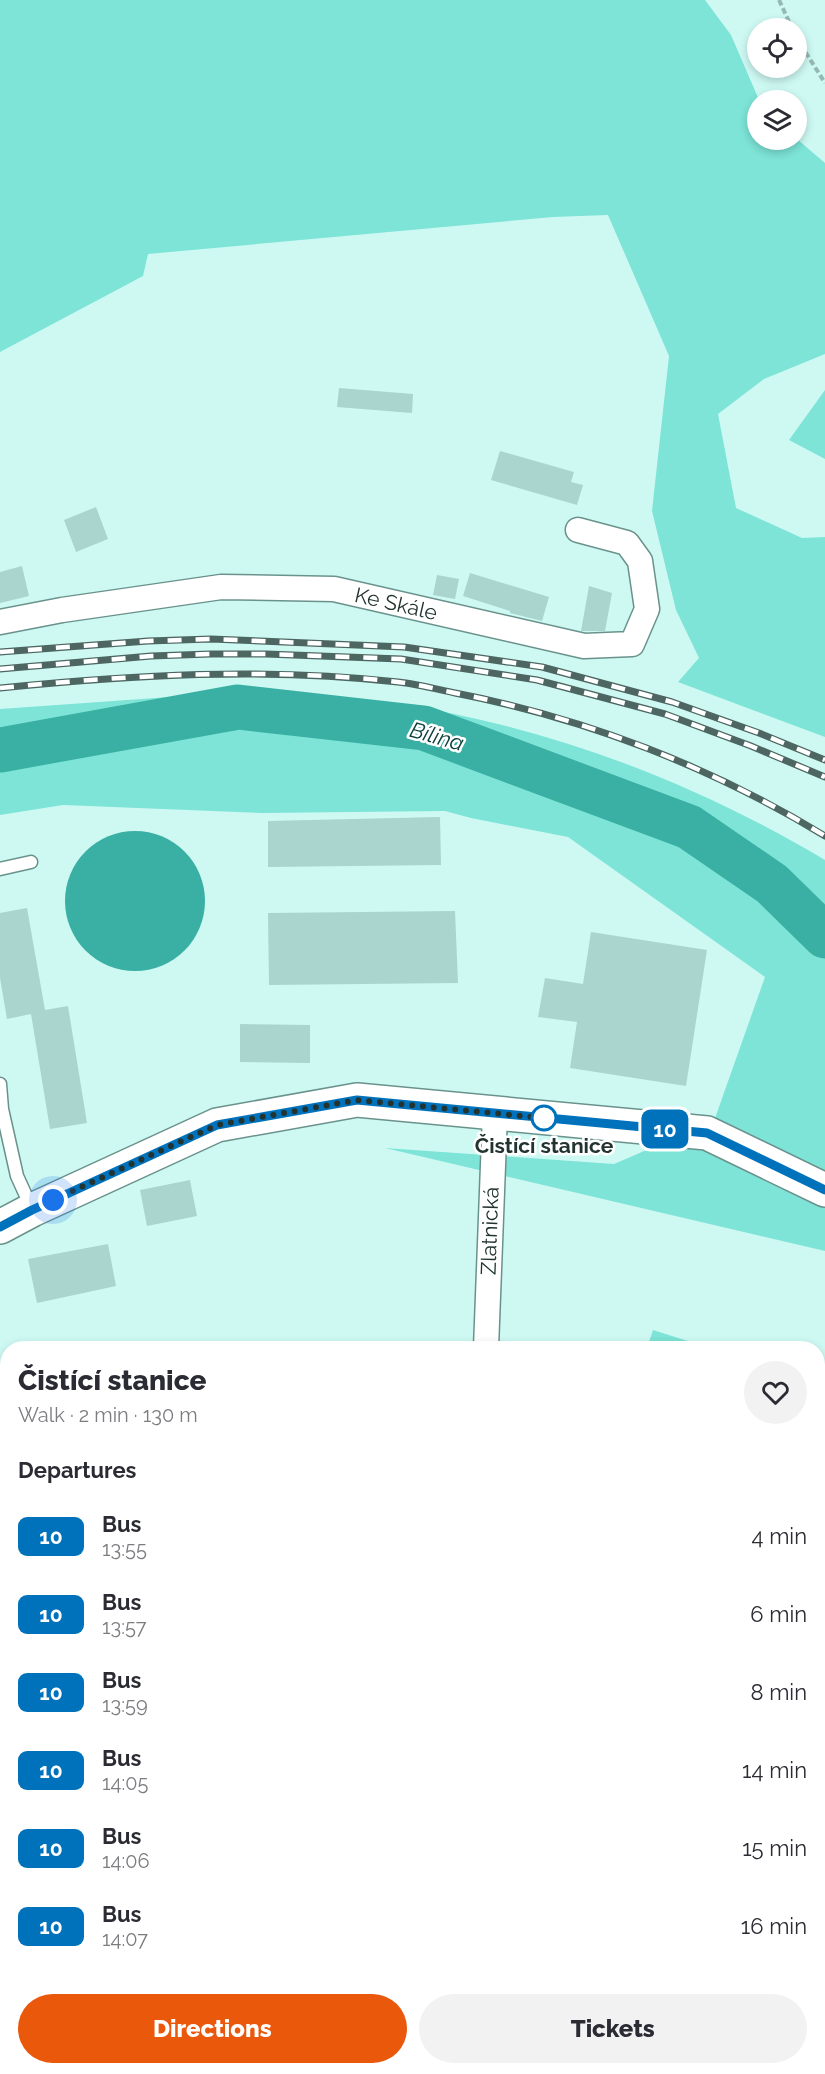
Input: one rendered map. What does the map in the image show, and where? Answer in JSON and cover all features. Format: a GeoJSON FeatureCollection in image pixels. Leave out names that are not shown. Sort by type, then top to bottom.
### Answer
{"type":"FeatureCollection","features":[{"type":"Feature","properties":{"kind":"street","name":"Ke Skále"},"geometry":{"type":"LineString","coordinates":[[0,622],[62,610],[221,587],[334,590],[584,646],[632,644],[647,609],[640,561],[627,543],[578,530]]}},
{"type":"Feature","properties":{"kind":"street"},"geometry":{"type":"LineString","coordinates":[[0,1227],[217,1125],[357,1100],[707,1133],[825,1190]]}},
{"type":"Feature","properties":{"kind":"street","name":"Zlatnická"},"geometry":{"type":"LineString","coordinates":[[486,1341],[495,1113]]}},
{"type":"Feature","properties":{"kind":"lane"},"geometry":{"type":"LineString","coordinates":[[0,869],[31,862]]}},
{"type":"Feature","properties":{"kind":"lane"},"geometry":{"type":"LineString","coordinates":[[0,1084],[1,1109],[17,1176],[32,1210]]}},
{"type":"Feature","properties":{"kind":"path"},"geometry":{"type":"LineString","coordinates":[[778,0],[787,18]]}},
{"type":"Feature","properties":{"kind":"path"},"geometry":{"type":"LineString","coordinates":[[807,55],[825,83]]}},
{"type":"Feature","properties":{"kind":"shaded area"},"geometry":{"type":"Polygon","coordinates":[[[0,0],[705,0],[731,35],[747,72],[747,78],[750,78],[755,90],[747,90],[747,150],[807,150],[807,148],[825,163],[825,354],[764,379],[718,414],[736,508],[802,538],[825,537],[825,737],[678,682],[699,658],[676,610],[652,511],[669,356],[608,215],[553,217],[148,254],[143,276],[0,352],[0,0]]]}},
{"type":"Feature","properties":{"kind":"shaded area"},"geometry":{"type":"Polygon","coordinates":[[[825,390],[825,459],[789,440],[825,390]]]}},
{"type":"Feature","properties":{"kind":"shaded area"},"geometry":{"type":"Polygon","coordinates":[[[212,694],[391,703],[455,714],[510,727],[619,761],[672,782],[775,832],[825,860],[825,1251],[385,1148],[614,1164],[714,1121],[765,977],[568,837],[445,811],[261,813],[63,805],[0,815],[0,709],[212,694]]]}},
{"type":"Feature","properties":{"kind":"shaded area"},"geometry":{"type":"Polygon","coordinates":[[[135,831],[162,837],[174,843],[184,852],[193,862],[199,874],[205,901],[199,928],[193,940],[184,950],[174,959],[162,965],[135,971],[108,965],[96,959],[86,950],[77,940],[71,928],[65,901],[71,874],[77,862],[86,852],[96,843],[108,837],[135,831]]]}},
{"type":"Feature","properties":{"kind":"shaded area"},"geometry":{"type":"Polygon","coordinates":[[[653,1330],[688,1341],[649,1341],[653,1330]]]}},
{"type":"Feature","properties":{"kind":"building"},"geometry":{"type":"Polygon","coordinates":[[[339,388],[413,394],[412,413],[337,407],[339,388]]]}},
{"type":"Feature","properties":{"kind":"building"},"geometry":{"type":"Polygon","coordinates":[[[500,451],[574,472],[571,482],[583,485],[577,505],[491,480],[500,451]]]}},
{"type":"Feature","properties":{"kind":"building"},"geometry":{"type":"Polygon","coordinates":[[[96,507],[108,539],[76,552],[64,520],[96,507]]]}},
{"type":"Feature","properties":{"kind":"building"},"geometry":{"type":"Polygon","coordinates":[[[22,566],[29,596],[0,603],[0,572],[22,566]]]}},
{"type":"Feature","properties":{"kind":"building"},"geometry":{"type":"Polygon","coordinates":[[[470,573],[549,597],[542,621],[510,613],[510,611],[463,596],[470,573]]]}},
{"type":"Feature","properties":{"kind":"building"},"geometry":{"type":"Polygon","coordinates":[[[437,575],[459,579],[455,599],[433,595],[437,575]]]}},
{"type":"Feature","properties":{"kind":"building"},"geometry":{"type":"Polygon","coordinates":[[[589,586],[612,593],[605,631],[581,631],[589,586]]]}},
{"type":"Feature","properties":{"kind":"building"},"geometry":{"type":"Polygon","coordinates":[[[440,817],[441,865],[268,867],[268,821],[440,817]]]}},
{"type":"Feature","properties":{"kind":"building"},"geometry":{"type":"Polygon","coordinates":[[[27,908],[45,1010],[68,1006],[87,1123],[50,1129],[31,1014],[7,1019],[0,978],[0,913],[27,908]]]}},
{"type":"Feature","properties":{"kind":"building"},"geometry":{"type":"Polygon","coordinates":[[[455,911],[458,983],[269,985],[268,913],[455,911]]]}},
{"type":"Feature","properties":{"kind":"building"},"geometry":{"type":"Polygon","coordinates":[[[591,932],[707,950],[686,1086],[570,1068],[577,1022],[538,1017],[545,978],[583,984],[591,932]]]}},
{"type":"Feature","properties":{"kind":"building"},"geometry":{"type":"Polygon","coordinates":[[[240,1024],[310,1025],[310,1063],[240,1062],[240,1024]]]}},
{"type":"Feature","properties":{"kind":"building"},"geometry":{"type":"Polygon","coordinates":[[[190,1180],[197,1216],[147,1226],[140,1190],[190,1180]]]}},
{"type":"Feature","properties":{"kind":"building"},"geometry":{"type":"Polygon","coordinates":[[[108,1244],[116,1286],[37,1303],[28,1259],[108,1244]]]}},
{"type":"Feature","properties":{"kind":"waterway","name":"Bílina"},"geometry":{"type":"LineString","coordinates":[[0,750],[238,707],[424,728],[689,827],[772,884],[825,936]]}},
{"type":"Feature","properties":{"kind":"railway"},"geometry":{"type":"LineString","coordinates":[[0,652],[148,641],[211,639],[404,647],[542,667],[672,702],[759,733],[825,760]]}},
{"type":"Feature","properties":{"kind":"railway"},"geometry":{"type":"LineString","coordinates":[[0,669],[151,656],[211,654],[401,659],[537,680],[665,714],[825,777]]}},
{"type":"Feature","properties":{"kind":"railway"},"geometry":{"type":"LineString","coordinates":[[0,688],[99,679],[199,674],[348,677],[412,684],[504,703],[552,716],[646,748],[738,788],[825,836]]}},
{"type":"Feature","properties":{"kind":"bus line","name":"10"},"geometry":{"type":"LineString","coordinates":[[0,1227],[217,1125],[357,1100],[707,1133],[825,1190]]}},
{"type":"Feature","properties":{"kind":"place","name":"Čistící stanice"},"geometry":{"type":"Point","coordinates":[544,1118]}},
{"type":"Feature","properties":{"kind":"route"},"geometry":{"type":"LineString","coordinates":[[53,1200],[217,1125],[357,1100],[544,1118]]}}]}
